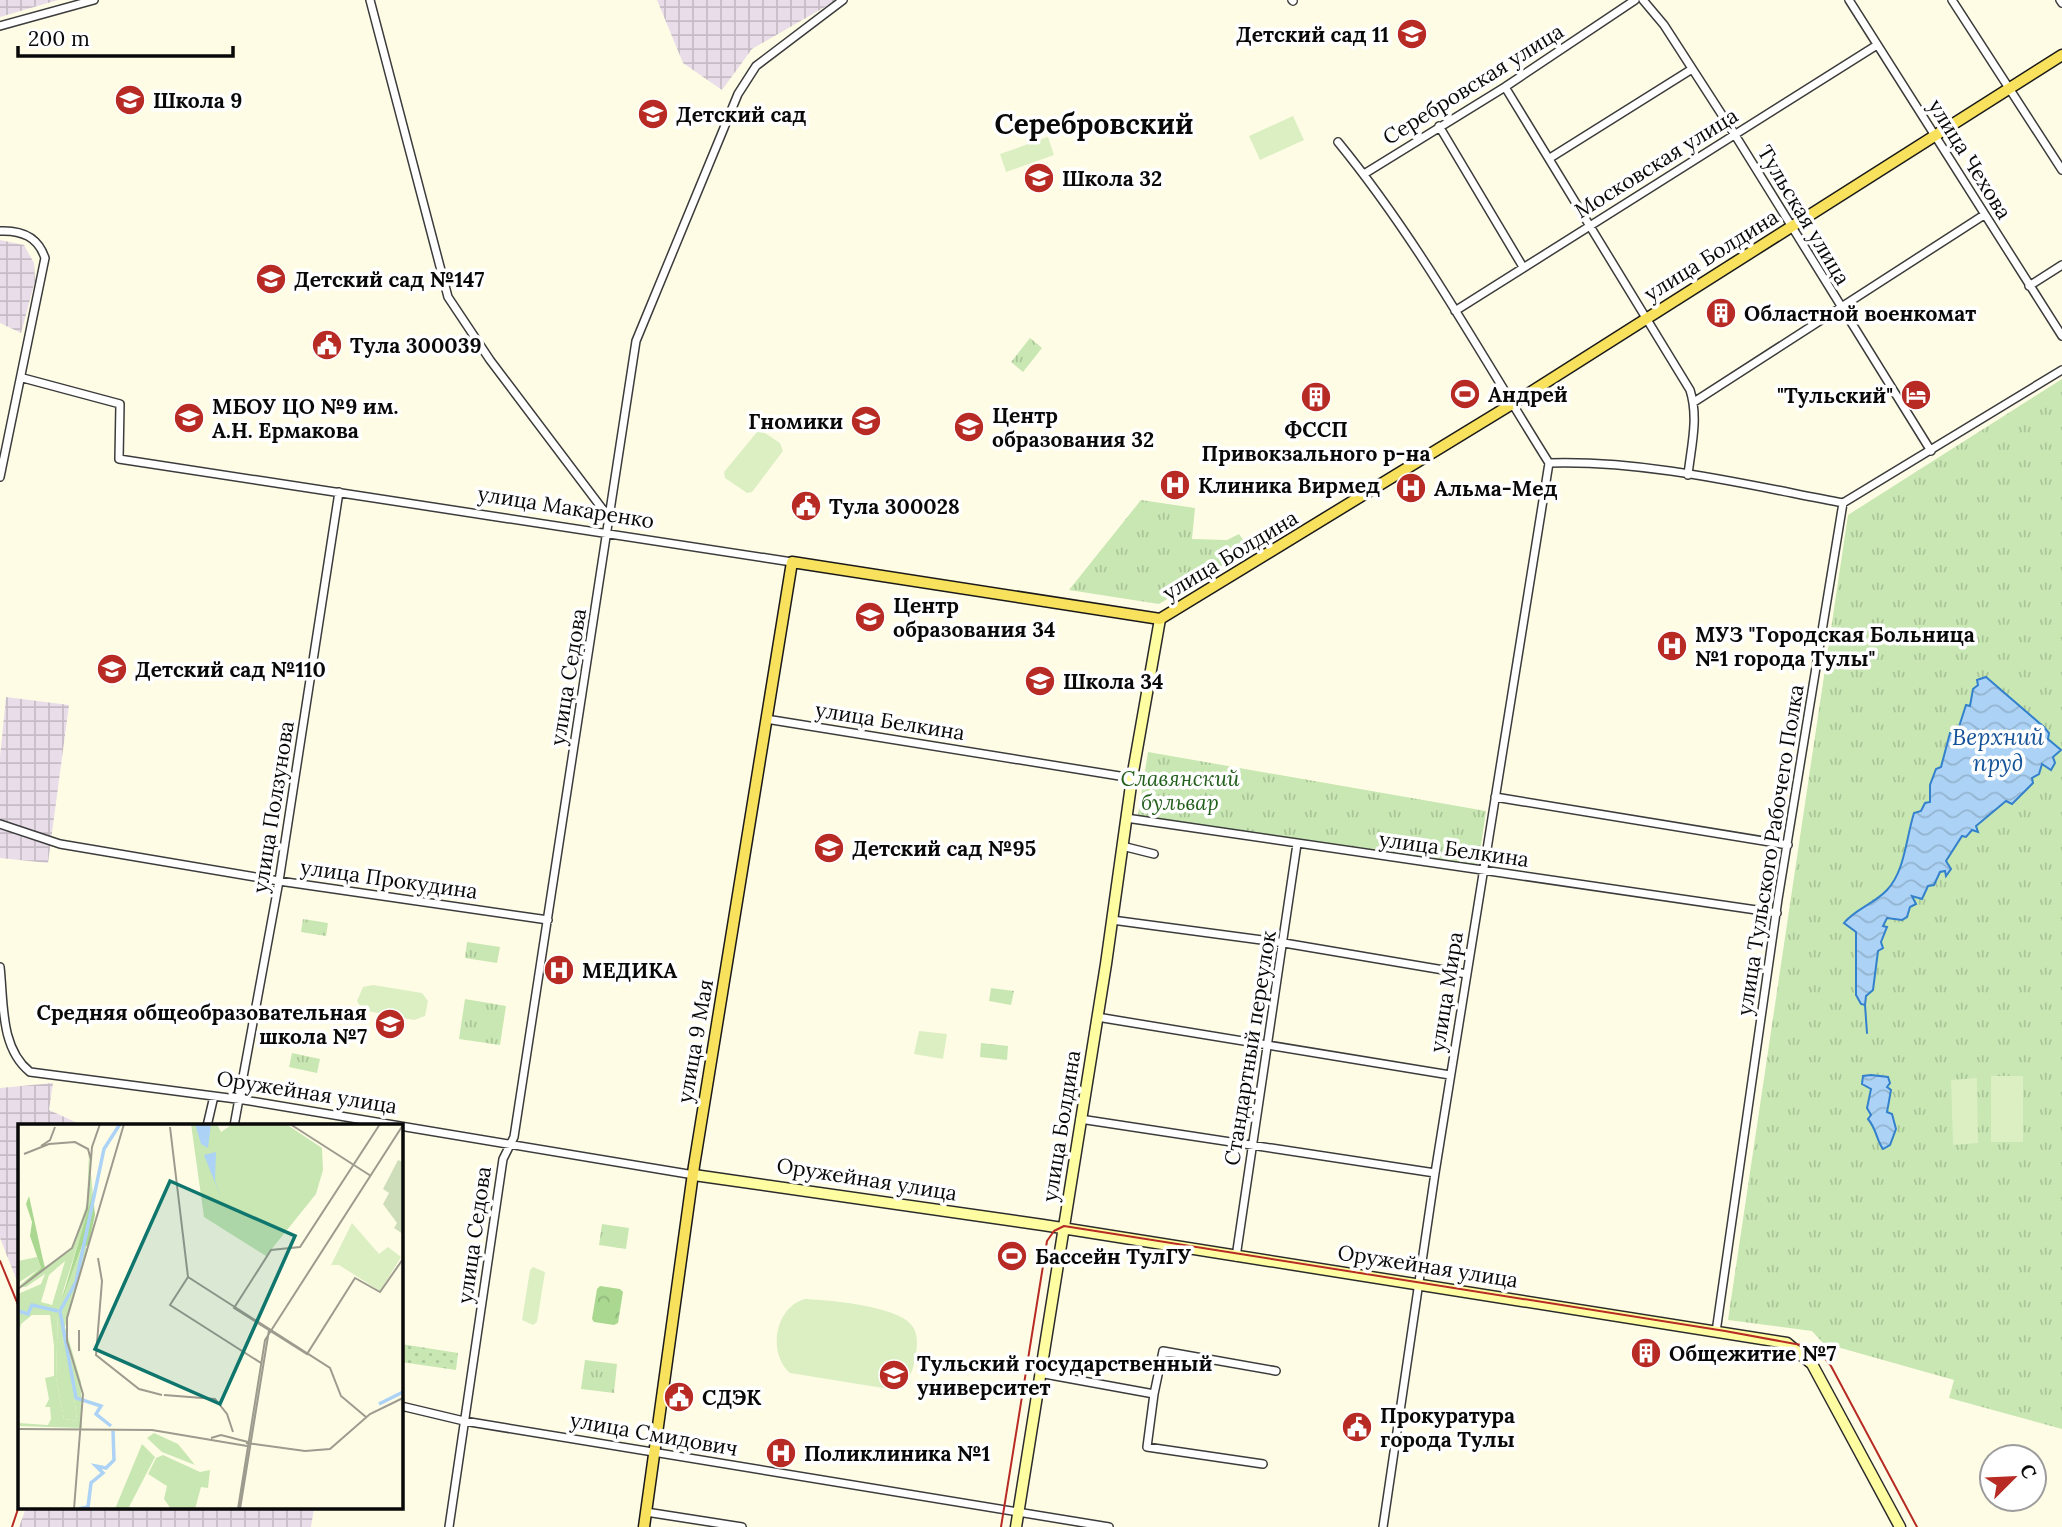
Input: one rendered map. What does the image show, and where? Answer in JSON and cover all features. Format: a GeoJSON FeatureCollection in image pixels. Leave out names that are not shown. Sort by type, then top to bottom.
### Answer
{"type":"FeatureCollection","features":[{"type":"Feature","properties":{"kind":"main road","name":"улица Болдина"},"geometry":{"type":"LineString","coordinates":[[1160,619],[1512,404],[2062,55]]}},
{"type":"Feature","properties":{"kind":"main road","name":"улица Макаренко"},"geometry":{"type":"LineString","coordinates":[[792,562],[1160,619]]}},
{"type":"Feature","properties":{"kind":"main road","name":"улица 9 Мая"},"geometry":{"type":"LineString","coordinates":[[644,1527],[694,1175],[792,562]]}},
{"type":"Feature","properties":{"kind":"street"},"geometry":{"type":"LineString","coordinates":[[0,26],[94,0]]}},
{"type":"Feature","properties":{"kind":"street","name":"улица Макаренко"},"geometry":{"type":"LineString","coordinates":[[370,0],[448,297],[490,360],[611,520]]}},
{"type":"Feature","properties":{"kind":"street","name":"улица Седова"},"geometry":{"type":"LineString","coordinates":[[449,1527],[503,1159],[510,1144],[548,920],[611,520],[636,341],[738,94],[756,66],[843,0]]}},
{"type":"Feature","properties":{"kind":"street","name":"Серебровская улица"},"geometry":{"type":"LineString","coordinates":[[1364,174],[1505,87],[1635,0]]}},
{"type":"Feature","properties":{"kind":"street","name":"Тульская улица"},"geometry":{"type":"LineString","coordinates":[[1643,0],[1735,135],[1790,228],[1931,451]]}},
{"type":"Feature","properties":{"kind":"street","name":"улица Чехова"},"geometry":{"type":"LineString","coordinates":[[1849,0],[2062,335]]}},
{"type":"Feature","properties":{"kind":"street"},"geometry":{"type":"LineString","coordinates":[[1952,0],[2062,170]]}},
{"type":"Feature","properties":{"kind":"street","name":"Московская улица"},"geometry":{"type":"LineString","coordinates":[[1455,311],[1877,45]]}},
{"type":"Feature","properties":{"kind":"street"},"geometry":{"type":"LineString","coordinates":[[1550,159],[1692,69]]}},
{"type":"Feature","properties":{"kind":"street"},"geometry":{"type":"LineString","coordinates":[[1505,87],[1690,390],[1694,402],[1688,475]]}},
{"type":"Feature","properties":{"kind":"street"},"geometry":{"type":"LineString","coordinates":[[1439,126],[1523,267]]}},
{"type":"Feature","properties":{"kind":"street"},"geometry":{"type":"LineString","coordinates":[[1338,142],[1364,174],[1455,311],[1549,463],[1575,461],[1688,475],[1843,503],[2062,370]]}},
{"type":"Feature","properties":{"kind":"street"},"geometry":{"type":"LineString","coordinates":[[1694,402],[1984,215]]}},
{"type":"Feature","properties":{"kind":"street"},"geometry":{"type":"LineString","coordinates":[[0,231],[29,236],[37,242],[45,258],[23,378],[0,477]]}},
{"type":"Feature","properties":{"kind":"street"},"geometry":{"type":"LineString","coordinates":[[2029,286],[2062,265]]}},
{"type":"Feature","properties":{"kind":"street","name":"улица Макаренко"},"geometry":{"type":"LineString","coordinates":[[23,378],[120,404],[119,459],[792,562]]}},
{"type":"Feature","properties":{"kind":"street","name":"улица Мира"},"geometry":{"type":"LineString","coordinates":[[1383,1527],[1450,1075],[1549,463]]}},
{"type":"Feature","properties":{"kind":"street","name":"улица Ползунова"},"geometry":{"type":"LineString","coordinates":[[234,1124],[279,881],[339,492]]}},
{"type":"Feature","properties":{"kind":"street","name":"улица Тульского Рабочего Полка"},"geometry":{"type":"LineString","coordinates":[[1716,1332],[1776,913],[1843,503]]}},
{"type":"Feature","properties":{"kind":"street","name":"улица Болдина"},"geometry":{"type":"LineString","coordinates":[[1016,1527],[1132,778],[1160,619]]}},
{"type":"Feature","properties":{"kind":"street","name":"улица Белкина"},"geometry":{"type":"LineString","coordinates":[[766,719],[1132,778]]}},
{"type":"Feature","properties":{"kind":"street"},"geometry":{"type":"LineString","coordinates":[[1495,797],[1788,845]]}},
{"type":"Feature","properties":{"kind":"street","name":"улица Белкина"},"geometry":{"type":"LineString","coordinates":[[1126,818],[1776,913]]}},
{"type":"Feature","properties":{"kind":"street","name":"улица Прокудина"},"geometry":{"type":"LineString","coordinates":[[0,824],[60,844],[279,881],[548,920]]}},
{"type":"Feature","properties":{"kind":"street","name":"Стандартный переулок"},"geometry":{"type":"LineString","coordinates":[[1236,1256],[1297,844]]}},
{"type":"Feature","properties":{"kind":"street"},"geometry":{"type":"LineString","coordinates":[[1122,846],[1154,854]]}},
{"type":"Feature","properties":{"kind":"street"},"geometry":{"type":"LineString","coordinates":[[1112,920],[1284,943],[1467,974]]}},
{"type":"Feature","properties":{"kind":"street","name":"Оружейная улица"},"geometry":{"type":"LineString","coordinates":[[0,967],[8,1045],[16,1061],[30,1072],[214,1096],[387,1124]]}},
{"type":"Feature","properties":{"kind":"street"},"geometry":{"type":"LineString","coordinates":[[1097,1017],[1450,1075]]}},
{"type":"Feature","properties":{"kind":"street"},"geometry":{"type":"LineString","coordinates":[[207,1124],[214,1096]]}},
{"type":"Feature","properties":{"kind":"street"},"geometry":{"type":"LineString","coordinates":[[1080,1119],[1435,1173]]}},
{"type":"Feature","properties":{"kind":"street","name":"Оружейная улица"},"geometry":{"type":"LineString","coordinates":[[402,1126],[694,1175],[1064,1228],[1787,1343],[1807,1359],[1824,1384],[1900,1527]]}},
{"type":"Feature","properties":{"kind":"street"},"geometry":{"type":"LineString","coordinates":[[1263,1464],[1147,1447],[1154,1394],[1163,1351],[1276,1371]]}},
{"type":"Feature","properties":{"kind":"street"},"geometry":{"type":"LineString","coordinates":[[1039,1373],[1154,1394]]}},
{"type":"Feature","properties":{"kind":"street","name":"улица Смидович"},"geometry":{"type":"LineString","coordinates":[[402,1406],[464,1421],[1109,1527]]}},
{"type":"Feature","properties":{"kind":"street"},"geometry":{"type":"LineString","coordinates":[[646,1512],[742,1527]]}},
{"type":"Feature","properties":{"kind":"shaded area"},"geometry":{"type":"Polygon","coordinates":[[[0,0],[58,0],[0,17],[0,0]]]}},
{"type":"Feature","properties":{"kind":"shaded area"},"geometry":{"type":"Polygon","coordinates":[[[657,0],[837,0],[752,49],[722,90],[683,63],[657,0]]]}},
{"type":"Feature","properties":{"kind":"shaded area"},"geometry":{"type":"Polygon","coordinates":[[[0,240],[24,245],[34,263],[35,281],[21,333],[0,323],[0,240]]]}},
{"type":"Feature","properties":{"kind":"shaded area"},"geometry":{"type":"Polygon","coordinates":[[[6,697],[69,705],[48,863],[0,858],[0,757],[6,697]]]}},
{"type":"Feature","properties":{"kind":"shaded area"},"geometry":{"type":"Polygon","coordinates":[[[53,1083],[49,1110],[80,1124],[18,1124],[18,1283],[0,1238],[0,1088],[53,1083]]]}},
{"type":"Feature","properties":{"kind":"shaded area"},"geometry":{"type":"Polygon","coordinates":[[[25,1510],[314,1510],[311,1527],[19,1527],[25,1510]]]}},
{"type":"Feature","properties":{"kind":"green space"},"geometry":{"type":"Polygon","coordinates":[[[1293,116],[1304,140],[1260,160],[1249,136],[1293,116]]]}},
{"type":"Feature","properties":{"kind":"green space"},"geometry":{"type":"Polygon","coordinates":[[[1048,137],[1054,155],[1006,172],[1000,154],[1048,137]]]}},
{"type":"Feature","properties":{"kind":"green space"},"geometry":{"type":"Polygon","coordinates":[[[1030,338],[1042,348],[1023,372],[1011,362],[1030,338]]]}},
{"type":"Feature","properties":{"kind":"green space"},"geometry":{"type":"Polygon","coordinates":[[[2062,379],[2062,1429],[1949,1398],[1954,1380],[1823,1343],[1812,1331],[1728,1320],[1848,515],[2062,379]]]}},
{"type":"Feature","properties":{"kind":"green space"},"geometry":{"type":"Polygon","coordinates":[[[762,431],[780,443],[783,451],[752,492],[747,493],[725,478],[724,472],[757,432],[762,431]]]}},
{"type":"Feature","properties":{"kind":"green space"},"geometry":{"type":"Polygon","coordinates":[[[1141,500],[1195,508],[1192,539],[1227,540],[1239,534],[1250,549],[1159,604],[1069,590],[1141,500]]]}},
{"type":"Feature","properties":{"kind":"green space","name":"Славянский бульвар"},"geometry":{"type":"Polygon","coordinates":[[[1148,752],[1486,811],[1478,865],[1132,816],[1138,815],[1148,752]]]}},
{"type":"Feature","properties":{"kind":"green space"},"geometry":{"type":"Polygon","coordinates":[[[303,919],[328,923],[326,936],[301,932],[303,919]]]}},
{"type":"Feature","properties":{"kind":"green space"},"geometry":{"type":"Polygon","coordinates":[[[467,942],[500,947],[497,963],[465,958],[467,942]]]}},
{"type":"Feature","properties":{"kind":"green space"},"geometry":{"type":"Polygon","coordinates":[[[373,985],[422,993],[428,1001],[425,1016],[414,1020],[362,1010],[357,1001],[363,987],[373,985]]]}},
{"type":"Feature","properties":{"kind":"green space"},"geometry":{"type":"Polygon","coordinates":[[[991,988],[1014,991],[1011,1005],[989,1001],[991,988]]]}},
{"type":"Feature","properties":{"kind":"green space"},"geometry":{"type":"Polygon","coordinates":[[[465,999],[506,1006],[500,1045],[459,1039],[465,999]]]}},
{"type":"Feature","properties":{"kind":"green space"},"geometry":{"type":"Polygon","coordinates":[[[919,1031],[947,1034],[943,1059],[914,1054],[919,1031]]]}},
{"type":"Feature","properties":{"kind":"green space"},"geometry":{"type":"Polygon","coordinates":[[[981,1043],[1008,1046],[1007,1060],[980,1057],[981,1043]]]}},
{"type":"Feature","properties":{"kind":"green space"},"geometry":{"type":"Polygon","coordinates":[[[292,1053],[320,1059],[317,1073],[289,1067],[292,1053]]]}},
{"type":"Feature","properties":{"kind":"green space"},"geometry":{"type":"Polygon","coordinates":[[[1991,1076],[2023,1076],[2023,1142],[1991,1142],[1991,1076]]]}},
{"type":"Feature","properties":{"kind":"green space"},"geometry":{"type":"Polygon","coordinates":[[[1977,1078],[1978,1143],[1953,1145],[1951,1080],[1977,1078]]]}},
{"type":"Feature","properties":{"kind":"green space"},"geometry":{"type":"Polygon","coordinates":[[[602,1224],[629,1228],[626,1249],[599,1245],[602,1224]]]}},
{"type":"Feature","properties":{"kind":"green space"},"geometry":{"type":"Polygon","coordinates":[[[533,1267],[545,1272],[537,1322],[533,1325],[522,1320],[530,1270],[533,1267]]]}},
{"type":"Feature","properties":{"kind":"green space"},"geometry":{"type":"Polygon","coordinates":[[[600,1286],[620,1289],[623,1292],[618,1323],[614,1325],[594,1322],[592,1319],[597,1289],[600,1286]]]}},
{"type":"Feature","properties":{"kind":"green space"},"geometry":{"type":"Polygon","coordinates":[[[805,1299],[880,1309],[906,1320],[913,1327],[917,1341],[911,1374],[902,1384],[889,1389],[790,1373],[778,1354],[778,1332],[787,1311],[805,1299]]]}},
{"type":"Feature","properties":{"kind":"green space"},"geometry":{"type":"Polygon","coordinates":[[[402,1344],[458,1353],[456,1370],[402,1362],[402,1344]]]}},
{"type":"Feature","properties":{"kind":"green space"},"geometry":{"type":"Polygon","coordinates":[[[585,1360],[617,1364],[614,1393],[581,1389],[585,1360]]]}},
{"type":"Feature","properties":{"kind":"water","name":"Верхний пруд"},"geometry":{"type":"Polygon","coordinates":[[[1986,677],[2044,727],[2049,733],[2048,739],[2061,750],[2053,757],[2055,763],[2051,770],[2042,764],[2039,774],[2032,778],[2033,783],[2012,804],[2006,801],[1976,826],[1978,832],[1972,830],[1966,837],[1962,836],[1946,861],[1951,869],[1946,876],[1945,871],[1940,872],[1934,885],[1928,886],[1922,899],[1912,896],[1916,904],[1910,907],[1907,917],[1902,920],[1887,918],[1883,926],[1887,927],[1881,942],[1883,948],[1878,951],[1873,990],[1866,996],[1865,1005],[1861,1004],[1856,995],[1856,932],[1844,923],[1882,895],[1893,882],[1901,864],[1914,813],[1921,811],[1925,803],[1930,802],[1930,785],[1936,769],[1941,767],[1950,733],[1957,733],[1966,705],[1970,706],[1973,689],[1978,685],[1977,680],[1986,677]]]}},
{"type":"Feature","properties":{"kind":"water"},"geometry":{"type":"Polygon","coordinates":[[[1863,1076],[1888,1077],[1890,1083],[1887,1087],[1891,1090],[1887,1112],[1892,1114],[1896,1129],[1890,1145],[1883,1149],[1868,1119],[1871,1115],[1867,1108],[1871,1089],[1862,1084],[1863,1076]]]}},
{"type":"Feature","properties":{"kind":"waterway"},"geometry":{"type":"LineString","coordinates":[[1865,1005],[1867,1033]]}},
{"type":"Feature","properties":{"kind":"tram line"},"geometry":{"type":"LineString","coordinates":[[1001,1527],[1047,1241],[1054,1231],[1064,1226],[1801,1345],[1823,1356],[1831,1366],[1917,1527]]}},
{"type":"Feature","properties":{"kind":"railway"},"geometry":{"type":"LineString","coordinates":[[0,1261],[18,1305]]}},
{"type":"Feature","properties":{"kind":"railway"},"geometry":{"type":"LineString","coordinates":[[12,1527],[18,1509]]}},
{"type":"Feature","properties":{"kind":"place","name":"Детский сад 11"},"geometry":{"type":"Point","coordinates":[1412,34]}},
{"type":"Feature","properties":{"kind":"place","name":"Школа 9"},"geometry":{"type":"Point","coordinates":[130,100]}},
{"type":"Feature","properties":{"kind":"place","name":"Детский сад"},"geometry":{"type":"Point","coordinates":[653,114]}},
{"type":"Feature","properties":{"kind":"place","name":"Школа 32"},"geometry":{"type":"Point","coordinates":[1039,178]}},
{"type":"Feature","properties":{"kind":"place","name":"Детский сад №147"},"geometry":{"type":"Point","coordinates":[271,279]}},
{"type":"Feature","properties":{"kind":"place","name":"Областной военкомат"},"geometry":{"type":"Point","coordinates":[1721,313]}},
{"type":"Feature","properties":{"kind":"place","name":"Тула 300039"},"geometry":{"type":"Point","coordinates":[327,345]}},
{"type":"Feature","properties":{"kind":"place","name":"Андрей"},"geometry":{"type":"Point","coordinates":[1465,394]}},
{"type":"Feature","properties":{"kind":"place","name":"\"Тульский\""},"geometry":{"type":"Point","coordinates":[1916,395]}},
{"type":"Feature","properties":{"kind":"place","name":"ФССП Привокзального р-на"},"geometry":{"type":"Point","coordinates":[1316,397]}},
{"type":"Feature","properties":{"kind":"place","name":"МБОУ ЦО №9 им. А.Н. Ермакова"},"geometry":{"type":"Point","coordinates":[189,418]}},
{"type":"Feature","properties":{"kind":"place","name":"Гномики"},"geometry":{"type":"Point","coordinates":[866,421]}},
{"type":"Feature","properties":{"kind":"place","name":"Центр образования 32"},"geometry":{"type":"Point","coordinates":[969,427]}},
{"type":"Feature","properties":{"kind":"place","name":"Клиника Вирмед"},"geometry":{"type":"Point","coordinates":[1175,485]}},
{"type":"Feature","properties":{"kind":"place","name":"Альма-Мед"},"geometry":{"type":"Point","coordinates":[1411,488]}},
{"type":"Feature","properties":{"kind":"place","name":"Тула 300028"},"geometry":{"type":"Point","coordinates":[806,506]}},
{"type":"Feature","properties":{"kind":"place","name":"Центр образования 34"},"geometry":{"type":"Point","coordinates":[870,617]}},
{"type":"Feature","properties":{"kind":"place","name":"МУЗ \"Городская Больница №1 города Тулы\""},"geometry":{"type":"Point","coordinates":[1672,646]}},
{"type":"Feature","properties":{"kind":"place","name":"Детский сад №110"},"geometry":{"type":"Point","coordinates":[112,669]}},
{"type":"Feature","properties":{"kind":"place","name":"Школа 34"},"geometry":{"type":"Point","coordinates":[1040,681]}},
{"type":"Feature","properties":{"kind":"place","name":"Детский сад №95"},"geometry":{"type":"Point","coordinates":[829,848]}},
{"type":"Feature","properties":{"kind":"place","name":"МЕДИКА"},"geometry":{"type":"Point","coordinates":[559,970]}},
{"type":"Feature","properties":{"kind":"place","name":"Средняя общеобразовательная школа №7"},"geometry":{"type":"Point","coordinates":[390,1024]}},
{"type":"Feature","properties":{"kind":"place","name":"Бассейн ТулГУ"},"geometry":{"type":"Point","coordinates":[1012,1256]}},
{"type":"Feature","properties":{"kind":"place","name":"Общежитие №7"},"geometry":{"type":"Point","coordinates":[1646,1353]}},
{"type":"Feature","properties":{"kind":"place","name":"Тульский государственный университет"},"geometry":{"type":"Point","coordinates":[894,1375]}},
{"type":"Feature","properties":{"kind":"place","name":"СДЭК"},"geometry":{"type":"Point","coordinates":[679,1397]}},
{"type":"Feature","properties":{"kind":"place","name":"Прокуратура города Тулы"},"geometry":{"type":"Point","coordinates":[1357,1427]}},
{"type":"Feature","properties":{"kind":"place","name":"Поликлиника №1"},"geometry":{"type":"Point","coordinates":[781,1453]}},
{"type":"Feature","properties":{"kind":"district","name":"Серебровский"},"geometry":{"type":"Point","coordinates":[1094,124]}}]}
